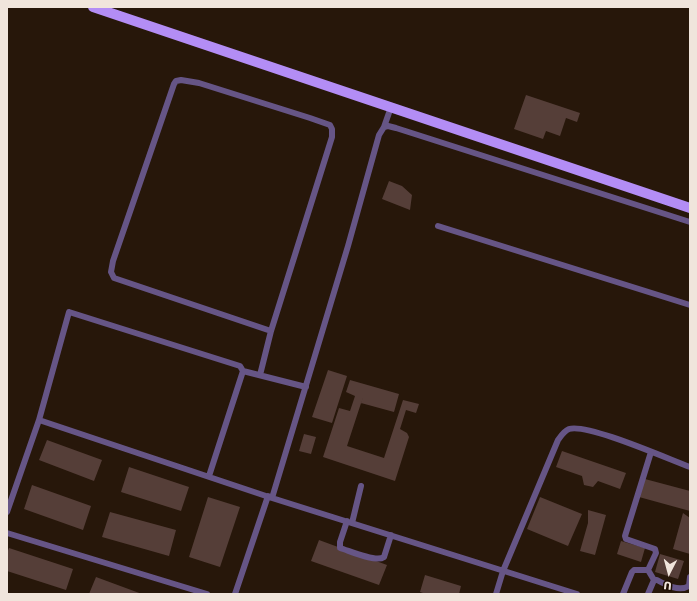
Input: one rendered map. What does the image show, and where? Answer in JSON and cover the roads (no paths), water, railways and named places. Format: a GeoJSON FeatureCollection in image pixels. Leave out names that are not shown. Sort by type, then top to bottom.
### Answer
{"type":"FeatureCollection","features":[{"type":"Feature","properties":{"kind":"main road"},"geometry":{"type":"LineString","coordinates":[[93,7],[690,208]]}},
{"type":"Feature","properties":{"kind":"lane"},"geometry":{"type":"LineString","coordinates":[[260,375],[271,330],[332,137],[332,127],[310,118],[199,83],[181,80],[176,81],[113,261],[111,272],[114,278],[271,330]]}},
{"type":"Feature","properties":{"kind":"lane"},"geometry":{"type":"LineString","coordinates":[[235,594],[270,497],[306,387],[379,135],[384,127],[391,107]]}},
{"type":"Feature","properties":{"kind":"lane"},"geometry":{"type":"LineString","coordinates":[[384,127],[388,126],[396,128],[690,222]]}},
{"type":"Feature","properties":{"kind":"lane"},"geometry":{"type":"LineString","coordinates":[[438,226],[690,305]]}},
{"type":"Feature","properties":{"kind":"lane"},"geometry":{"type":"LineString","coordinates":[[7,512],[39,420],[69,312],[240,366],[243,371],[306,387]]}},
{"type":"Feature","properties":{"kind":"lane"},"geometry":{"type":"LineString","coordinates":[[209,476],[243,371]]}},
{"type":"Feature","properties":{"kind":"lane"},"geometry":{"type":"LineString","coordinates":[[39,420],[270,497],[577,594]]}},
{"type":"Feature","properties":{"kind":"lane"},"geometry":{"type":"LineString","coordinates":[[496,594],[503,571],[558,440],[565,430],[576,428],[588,430],[611,437],[690,467]]}},
{"type":"Feature","properties":{"kind":"lane"},"geometry":{"type":"LineString","coordinates":[[648,570],[656,553],[655,549],[626,539],[624,536],[651,452]]}},
{"type":"Feature","properties":{"kind":"lane"},"geometry":{"type":"LineString","coordinates":[[362,486],[340,542],[340,548],[375,560],[382,559],[391,535]]}},
{"type":"Feature","properties":{"kind":"lane"},"geometry":{"type":"LineString","coordinates":[[7,533],[207,594]]}},
{"type":"Feature","properties":{"kind":"lane"},"geometry":{"type":"LineString","coordinates":[[623,594],[634,570],[648,570]]}},
{"type":"Feature","properties":{"kind":"lane"},"geometry":{"type":"LineString","coordinates":[[648,570],[654,580],[680,589],[688,586],[690,578]]}},
{"type":"Feature","properties":{"kind":"lane"},"geometry":{"type":"LineString","coordinates":[[648,594],[654,580]]}}]}
